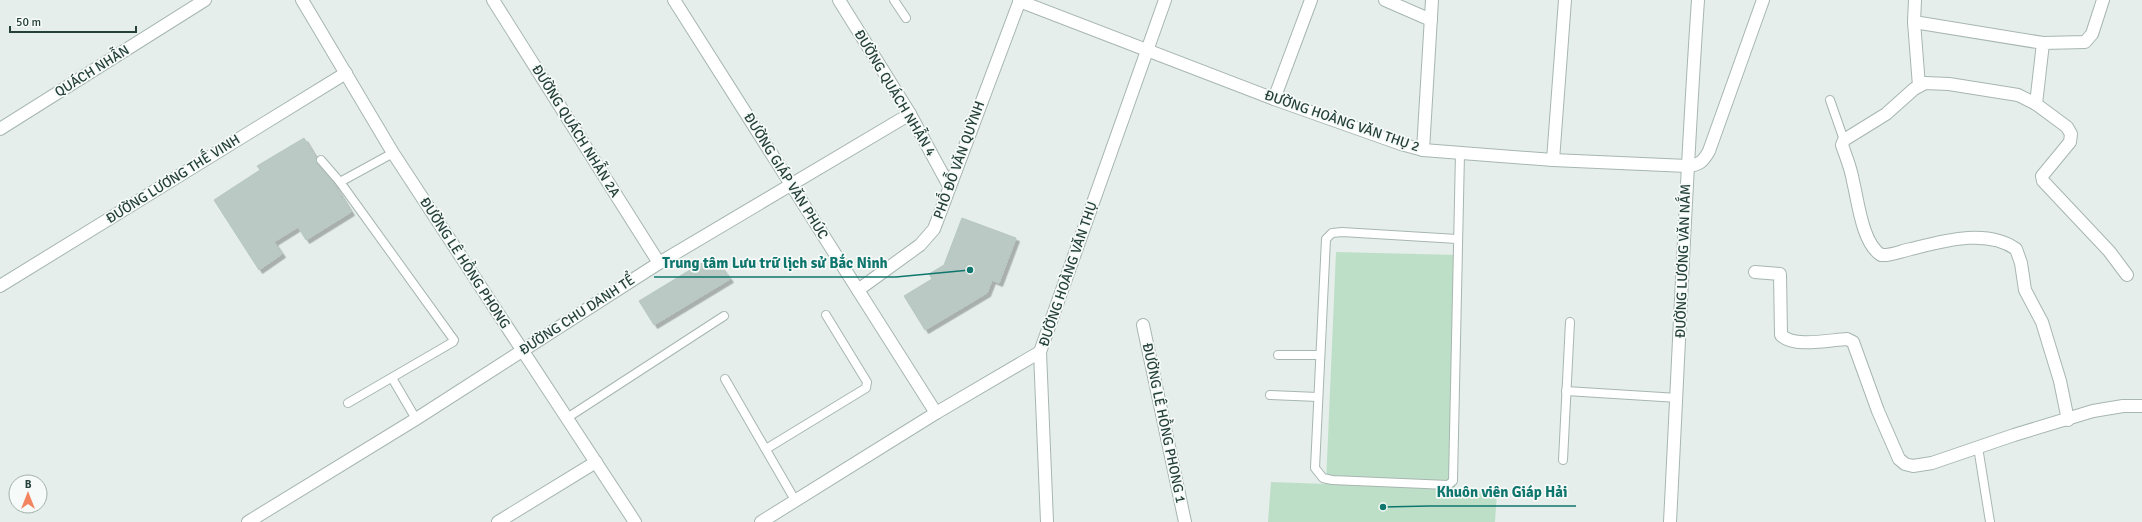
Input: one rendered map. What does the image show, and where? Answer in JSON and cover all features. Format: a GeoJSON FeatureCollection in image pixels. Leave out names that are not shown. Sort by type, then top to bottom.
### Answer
{"type":"FeatureCollection","features":[{"type":"Feature","properties":{"kind":"street","name":"QUÁCH NHẪN"},"geometry":{"type":"LineString","coordinates":[[0,129],[205,0]]}},
{"type":"Feature","properties":{"kind":"street","name":"ĐƯỜNG LÊ HỒNG PHONG"},"geometry":{"type":"LineString","coordinates":[[302,0],[393,153],[636,522]]}},
{"type":"Feature","properties":{"kind":"street","name":"ĐƯỜNG QUÁCH NHẪN 2A"},"geometry":{"type":"LineString","coordinates":[[493,0],[659,263]]}},
{"type":"Feature","properties":{"kind":"street","name":"ĐƯỜNG GIÁP VĂN PHÚC"},"geometry":{"type":"LineString","coordinates":[[674,0],[936,413]]}},
{"type":"Feature","properties":{"kind":"street","name":"ĐƯỜNG QUÁCH NHẪN 4"},"geometry":{"type":"LineString","coordinates":[[839,0],[910,114],[949,186]]}},
{"type":"Feature","properties":{"kind":"street","name":"ĐƯỜNG HOÀNG VĂN THỤ 2"},"geometry":{"type":"LineString","coordinates":[[1019,0],[1149,49],[1274,99],[1401,144],[1423,150],[1553,160],[1686,166]]}},
{"type":"Feature","properties":{"kind":"street","name":"PHỐ ĐỖ VĂN QUỲNH"},"geometry":{"type":"LineString","coordinates":[[858,290],[902,260],[929,236],[934,229],[1019,0]]}},
{"type":"Feature","properties":{"kind":"street","name":"ĐƯỜNG HOÀNG VĂN THỤ"},"geometry":{"type":"LineString","coordinates":[[760,522],[936,413],[1040,352],[1149,49],[1165,0]]}},
{"type":"Feature","properties":{"kind":"street"},"geometry":{"type":"LineString","coordinates":[[1274,99],[1311,0]]}},
{"type":"Feature","properties":{"kind":"street"},"geometry":{"type":"LineString","coordinates":[[1385,0],[1431,20]]}},
{"type":"Feature","properties":{"kind":"street"},"geometry":{"type":"LineString","coordinates":[[1423,150],[1432,0]]}},
{"type":"Feature","properties":{"kind":"street"},"geometry":{"type":"LineString","coordinates":[[1553,160],[1564,0]]}},
{"type":"Feature","properties":{"kind":"street","name":"ĐƯỜNG LƯƠNG VĂN NẮM"},"geometry":{"type":"LineString","coordinates":[[1670,522],[1678,398],[1686,166],[1698,0]]}},
{"type":"Feature","properties":{"kind":"street"},"geometry":{"type":"LineString","coordinates":[[1686,166],[1698,165],[1704,160],[1709,151],[1763,0]]}},
{"type":"Feature","properties":{"kind":"street"},"geometry":{"type":"LineString","coordinates":[[1915,0],[1914,22],[1919,86]]}},
{"type":"Feature","properties":{"kind":"street"},"geometry":{"type":"LineString","coordinates":[[1914,22],[2043,43],[2085,42],[2092,34],[2103,0]]}},
{"type":"Feature","properties":{"kind":"street"},"geometry":{"type":"LineString","coordinates":[[2036,104],[2043,43]]}},
{"type":"Feature","properties":{"kind":"street","name":"ĐƯỜNG LƯƠNG THẾ VINH"},"geometry":{"type":"LineString","coordinates":[[0,286],[346,73]]}},
{"type":"Feature","properties":{"kind":"street"},"geometry":{"type":"LineString","coordinates":[[2068,420],[2060,381],[2042,322],[2025,290],[2021,263],[2016,249],[2000,242],[1977,238],[1952,241],[1881,255],[1874,249],[1861,220],[1853,179],[1842,145],[1844,140],[1886,114],[1919,86],[1925,83],[1949,84],[2018,95],[2036,104],[2067,127],[2070,134],[2070,142],[2042,176],[2043,181],[2109,251],[2127,275]]}},
{"type":"Feature","properties":{"kind":"street","name":"ĐƯỜNG CHU DANH TỂ"},"geometry":{"type":"LineString","coordinates":[[248,522],[416,419],[659,263],[910,114]]}},
{"type":"Feature","properties":{"kind":"street"},"geometry":{"type":"LineString","coordinates":[[1755,272],[1780,274],[1781,334],[1786,340],[1796,342],[1847,339],[1853,342],[1878,411],[1899,459],[1905,464],[1913,466],[1932,463],[2093,411],[2123,406],[2142,406]]}},
{"type":"Feature","properties":{"kind":"street","name":"ĐƯỜNG LÊ HỒNG PHONG 1"},"geometry":{"type":"LineString","coordinates":[[1143,325],[1185,522]]}},
{"type":"Feature","properties":{"kind":"street"},"geometry":{"type":"LineString","coordinates":[[1040,352],[1048,522]]}},
{"type":"Feature","properties":{"kind":"street"},"geometry":{"type":"LineString","coordinates":[[498,522],[596,462]]}},
{"type":"Feature","properties":{"kind":"lane"},"geometry":{"type":"LineString","coordinates":[[894,0],[906,18]]}},
{"type":"Feature","properties":{"kind":"lane"},"geometry":{"type":"LineString","coordinates":[[1830,100],[1844,140]]}},
{"type":"Feature","properties":{"kind":"lane"},"geometry":{"type":"LineString","coordinates":[[340,182],[393,153]]}},
{"type":"Feature","properties":{"kind":"lane"},"geometry":{"type":"LineString","coordinates":[[1457,239],[1342,232],[1332,233],[1326,239],[1324,249],[1315,468],[1323,478],[1332,480],[1448,486],[1453,481],[1460,153]]}},
{"type":"Feature","properties":{"kind":"lane"},"geometry":{"type":"LineString","coordinates":[[321,160],[340,182],[454,340],[453,342],[348,403]]}},
{"type":"Feature","properties":{"kind":"lane"},"geometry":{"type":"LineString","coordinates":[[766,449],[866,388],[867,382],[826,315]]}},
{"type":"Feature","properties":{"kind":"lane"},"geometry":{"type":"LineString","coordinates":[[567,418],[724,316]]}},
{"type":"Feature","properties":{"kind":"lane"},"geometry":{"type":"LineString","coordinates":[[1562,460],[1570,322]]}},
{"type":"Feature","properties":{"kind":"lane"},"geometry":{"type":"LineString","coordinates":[[1278,355],[1320,355]]}},
{"type":"Feature","properties":{"kind":"lane"},"geometry":{"type":"LineString","coordinates":[[392,378],[416,419]]}},
{"type":"Feature","properties":{"kind":"lane"},"geometry":{"type":"LineString","coordinates":[[725,379],[795,500]]}},
{"type":"Feature","properties":{"kind":"lane"},"geometry":{"type":"LineString","coordinates":[[1566,391],[1678,398]]}},
{"type":"Feature","properties":{"kind":"lane"},"geometry":{"type":"LineString","coordinates":[[1270,395],[1318,397]]}},
{"type":"Feature","properties":{"kind":"lane"},"geometry":{"type":"LineString","coordinates":[[1978,447],[1990,522]]}},
{"type":"Feature","properties":{"kind":"green space"},"geometry":{"type":"Polygon","coordinates":[[[1336,252],[1458,255],[1455,490],[1497,492],[1495,522],[1268,522],[1271,482],[1326,484],[1336,252]]]}},
{"type":"Feature","properties":{"kind":"building"},"geometry":{"type":"Polygon","coordinates":[[[304,138],[316,158],[317,163],[330,178],[351,212],[306,240],[298,227],[274,242],[282,254],[259,270],[214,200],[260,170],[257,166],[304,138]]]}},
{"type":"Feature","properties":{"kind":"building"},"geometry":{"type":"Polygon","coordinates":[[[962,218],[1016,238],[999,283],[992,280],[987,293],[925,330],[904,296],[932,279],[929,274],[944,265],[962,218]]]}},
{"type":"Feature","properties":{"kind":"building"},"geometry":{"type":"Polygon","coordinates":[[[713,256],[730,279],[654,325],[639,301],[713,256]]]}},
{"type":"Feature","properties":{"kind":"place","name":"Trung tâm Lưu trữ lịch sử Bắc Ninh"},"geometry":{"type":"Point","coordinates":[970,270]}},
{"type":"Feature","properties":{"kind":"place","name":"Khuôn viên Giáp Hải"},"geometry":{"type":"Point","coordinates":[1383,507]}}]}
